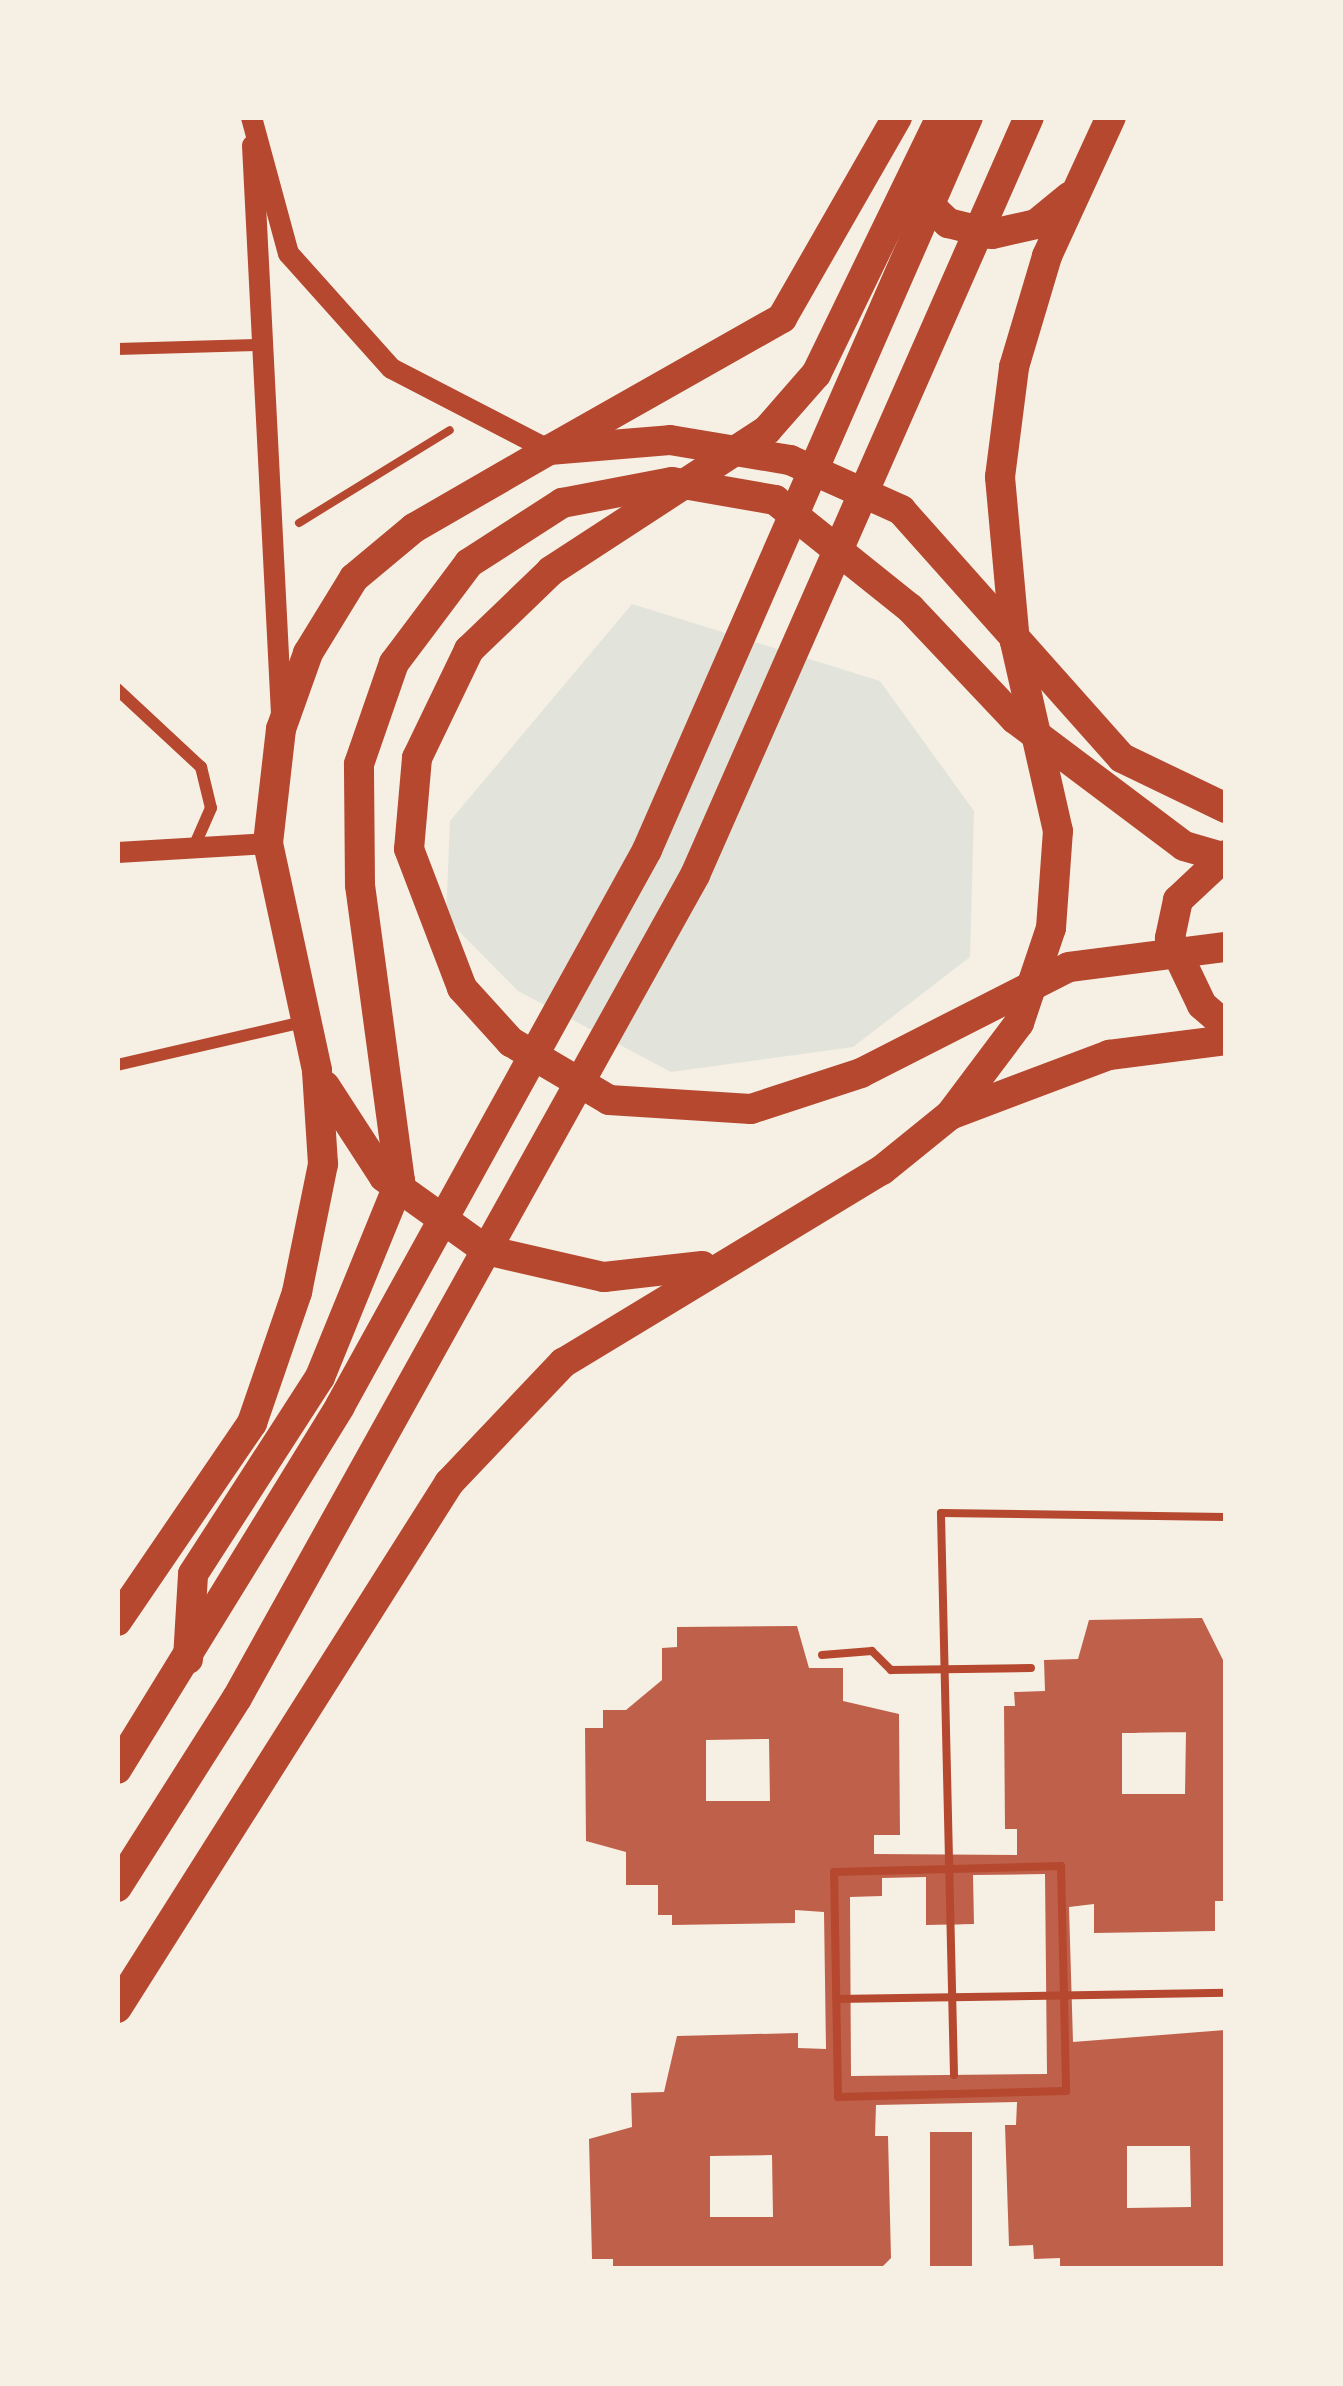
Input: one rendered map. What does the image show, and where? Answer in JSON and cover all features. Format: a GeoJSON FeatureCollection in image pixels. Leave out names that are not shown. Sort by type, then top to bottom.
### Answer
{"type":"FeatureCollection","features":[{"type":"Feature","properties":{"kind":"main road"},"geometry":{"type":"LineString","coordinates":[[900,117],[916,192],[969,231],[1036,224],[1084,176]]}},
{"type":"Feature","properties":{"kind":"main road"},"geometry":{"type":"LineString","coordinates":[[724,1260],[604,1277],[486,1250],[384,1177],[317,1070],[299,1023],[268,843],[281,729],[308,653],[354,578],[480,484],[782,318],[900,117]]}},
{"type":"Feature","properties":{"kind":"main road"},"geometry":{"type":"LineString","coordinates":[[941,117],[816,374],[766,430],[551,571],[469,650],[417,758],[409,849],[462,988],[511,1042],[609,1100],[752,1109],[861,1073],[1069,967],[1226,947]]}},
{"type":"Feature","properties":{"kind":"main road"},"geometry":{"type":"LineString","coordinates":[[117,1769],[188,1659],[647,850],[968,117]]}},
{"type":"Feature","properties":{"kind":"main road"},"geometry":{"type":"LineString","coordinates":[[117,1887],[237,1698],[695,875],[1029,117]]}},
{"type":"Feature","properties":{"kind":"main road"},"geometry":{"type":"LineString","coordinates":[[117,2008],[448,1483],[563,1363],[724,1260],[882,1170],[950,1115],[1019,1023],[1051,928],[1058,832],[1016,642],[1000,477],[1014,367],[1084,176],[1111,117]]}},
{"type":"Feature","properties":{"kind":"main road"},"geometry":{"type":"LineString","coordinates":[[549,450],[670,440],[790,460],[901,510],[1123,758],[1226,808]]}},
{"type":"Feature","properties":{"kind":"main road"},"geometry":{"type":"LineString","coordinates":[[188,1659],[193,1574],[320,1377],[400,1181],[360,885],[359,764],[394,662],[469,563],[562,502],[672,482],[776,500],[910,608],[1015,719],[1184,846],[1226,856]]}},
{"type":"Feature","properties":{"kind":"main road"},"geometry":{"type":"LineString","coordinates":[[1226,856],[1178,900],[1170,938],[1202,1005],[1226,1026]]}},
{"type":"Feature","properties":{"kind":"main road"},"geometry":{"type":"LineString","coordinates":[[950,1115],[1108,1054],[1226,1040]]}},
{"type":"Feature","properties":{"kind":"main road"},"geometry":{"type":"LineString","coordinates":[[117,1622],[252,1424],[297,1292],[323,1163],[317,1070]]}},
{"type":"Feature","properties":{"kind":"street"},"geometry":{"type":"LineString","coordinates":[[251,117],[256,345],[281,729]]}},
{"type":"Feature","properties":{"kind":"street"},"geometry":{"type":"LineString","coordinates":[[252,145],[288,253],[391,368],[470,418],[549,450]]}},
{"type":"Feature","properties":{"kind":"street"},"geometry":{"type":"LineString","coordinates":[[117,349],[256,345]]}},
{"type":"Feature","properties":{"kind":"street"},"geometry":{"type":"LineString","coordinates":[[117,689],[201,767],[211,808],[193,849]]}},
{"type":"Feature","properties":{"kind":"street"},"geometry":{"type":"LineString","coordinates":[[117,852],[268,843]]}},
{"type":"Feature","properties":{"kind":"street"},"geometry":{"type":"LineString","coordinates":[[117,1065],[299,1023]]}},
{"type":"Feature","properties":{"kind":"path"},"geometry":{"type":"LineString","coordinates":[[272,539],[470,418]]}},
{"type":"Feature","properties":{"kind":"path"},"geometry":{"type":"LineString","coordinates":[[954,2075],[941,1513],[1226,1517]]}},
{"type":"Feature","properties":{"kind":"path"},"geometry":{"type":"LineString","coordinates":[[822,1655],[872,1651],[891,1670],[1031,1668]]}},
{"type":"Feature","properties":{"kind":"path"},"geometry":{"type":"LineString","coordinates":[[1061,1866],[1064,1996],[1066,2091],[838,2097],[834,1872],[1061,1866]]}},
{"type":"Feature","properties":{"kind":"path"},"geometry":{"type":"LineString","coordinates":[[836,1999],[1226,1993]]}},
{"type":"Feature","properties":{"kind":"shaded area"},"geometry":{"type":"Polygon","coordinates":[[[632,604],[880,681],[974,811],[970,957],[853,1047],[671,1072],[518,991],[446,918],[450,821],[632,604]]]}},
{"type":"Feature","properties":{"kind":"building"},"geometry":{"type":"Polygon","coordinates":[[[1202,1618],[1226,1666],[1226,1901],[1215,1901],[1215,1931],[1094,1933],[1094,1904],[1069,1907],[1073,2042],[1225,2030],[1226,2269],[1060,2269],[1060,2258],[1034,2259],[1033,2245],[1009,2246],[1005,2125],[1016,2125],[1017,2102],[876,2105],[875,2136],[888,2136],[891,2258],[880,2269],[613,2269],[613,2259],[592,2259],[589,2139],[632,2127],[631,2093],[664,2092],[677,2036],[798,2033],[798,2048],[826,2049],[824,1912],[795,1910],[795,1923],[672,1925],[672,1915],[658,1915],[658,1885],[626,1885],[626,1852],[586,1841],[585,1728],[603,1728],[603,1710],[626,1710],[662,1680],[662,1648],[677,1647],[677,1627],[797,1626],[809,1668],[843,1668],[843,1701],[899,1714],[900,1835],[874,1835],[874,1854],[1017,1855],[1017,1829],[1005,1829],[1004,1706],[1015,1706],[1014,1692],[1045,1691],[1044,1660],[1078,1659],[1089,1620],[1202,1618]],[[1186,1732],[1122,1733],[1122,1794],[1185,1794],[1186,1732]],[[769,1739],[706,1740],[706,1801],[770,1801],[769,1739]],[[1045,1874],[973,1875],[974,1924],[926,1925],[926,1877],[882,1878],[882,1896],[850,1897],[851,2076],[1047,2074],[1045,1874]],[[1127,2146],[1127,2208],[1191,2207],[1190,2146],[1127,2146]],[[772,2155],[710,2156],[710,2217],[773,2217],[772,2155]]]}},
{"type":"Feature","properties":{"kind":"building"},"geometry":{"type":"Polygon","coordinates":[[[930,2132],[972,2132],[972,2269],[930,2269],[930,2132]]]}}]}
